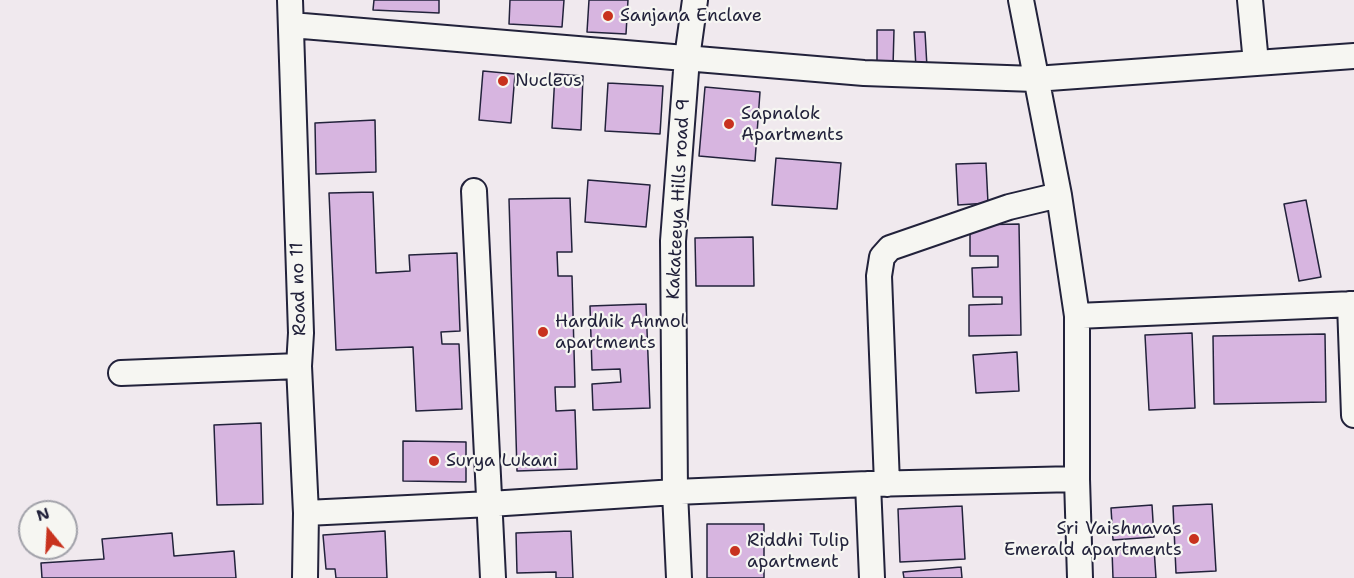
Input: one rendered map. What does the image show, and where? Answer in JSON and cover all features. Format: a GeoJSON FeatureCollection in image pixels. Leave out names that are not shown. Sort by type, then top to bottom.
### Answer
{"type":"FeatureCollection","features":[{"type":"Feature","properties":{"kind":"street","name":"Road no 11"},"geometry":{"type":"LineString","coordinates":[[290,0],[301,321],[299,366],[306,513],[305,578]]}},
{"type":"Feature","properties":{"kind":"street","name":"Kakateeya Hills road 9"},"geometry":{"type":"LineString","coordinates":[[679,578],[675,492],[673,242],[687,58],[695,0]]}},
{"type":"Feature","properties":{"kind":"street"},"geometry":{"type":"LineString","coordinates":[[1021,0],[1059,195],[1077,316],[1077,479],[1080,578]]}},
{"type":"Feature","properties":{"kind":"street"},"geometry":{"type":"LineString","coordinates":[[1250,0],[1256,63]]}},
{"type":"Feature","properties":{"kind":"street"},"geometry":{"type":"LineString","coordinates":[[291,25],[864,73],[1035,80],[1354,56]]}},
{"type":"Feature","properties":{"kind":"street"},"geometry":{"type":"LineString","coordinates":[[474,191],[493,578]]}},
{"type":"Feature","properties":{"kind":"street"},"geometry":{"type":"LineString","coordinates":[[872,578],[878,484],[879,276],[882,257],[890,248],[1009,207],[1059,195]]}},
{"type":"Feature","properties":{"kind":"street"},"geometry":{"type":"LineString","coordinates":[[1077,316],[1352,304],[1354,415]]}},
{"type":"Feature","properties":{"kind":"street"},"geometry":{"type":"LineString","coordinates":[[121,373],[299,366]]}},
{"type":"Feature","properties":{"kind":"street"},"geometry":{"type":"LineString","coordinates":[[306,513],[675,492],[1077,479]]}},
{"type":"Feature","properties":{"kind":"building"},"geometry":{"type":"Polygon","coordinates":[[[374,0],[439,0],[439,13],[373,10],[374,0]]]}},
{"type":"Feature","properties":{"kind":"building"},"geometry":{"type":"Polygon","coordinates":[[[510,0],[564,0],[562,27],[509,24],[510,0]]]}},
{"type":"Feature","properties":{"kind":"building","name":"Sanjana Enclave"},"geometry":{"type":"Polygon","coordinates":[[[589,0],[628,0],[626,34],[587,32],[589,0]]]}},
{"type":"Feature","properties":{"kind":"building"},"geometry":{"type":"Polygon","coordinates":[[[877,30],[894,30],[893,67],[877,67],[877,30]]]}},
{"type":"Feature","properties":{"kind":"building"},"geometry":{"type":"Polygon","coordinates":[[[914,32],[925,32],[927,67],[916,68],[914,32]]]}},
{"type":"Feature","properties":{"kind":"building"},"geometry":{"type":"Polygon","coordinates":[[[483,71],[515,74],[511,123],[479,120],[483,71]]]}},
{"type":"Feature","properties":{"kind":"building"},"geometry":{"type":"Polygon","coordinates":[[[555,74],[583,76],[581,130],[552,128],[555,74]]]}},
{"type":"Feature","properties":{"kind":"building"},"geometry":{"type":"Polygon","coordinates":[[[608,83],[663,86],[660,134],[605,131],[608,83]]]}},
{"type":"Feature","properties":{"kind":"building","name":"Sapnalok Apartments"},"geometry":{"type":"Polygon","coordinates":[[[705,87],[760,92],[755,161],[699,156],[705,87]]]}},
{"type":"Feature","properties":{"kind":"building"},"geometry":{"type":"Polygon","coordinates":[[[375,120],[376,172],[316,174],[315,123],[375,120]]]}},
{"type":"Feature","properties":{"kind":"building"},"geometry":{"type":"Polygon","coordinates":[[[776,158],[841,163],[837,209],[772,205],[776,158]]]}},
{"type":"Feature","properties":{"kind":"building"},"geometry":{"type":"Polygon","coordinates":[[[986,163],[988,203],[958,205],[956,164],[986,163]]]}},
{"type":"Feature","properties":{"kind":"building"},"geometry":{"type":"Polygon","coordinates":[[[588,180],[650,185],[646,227],[585,222],[588,180]]]}},
{"type":"Feature","properties":{"kind":"building"},"geometry":{"type":"Polygon","coordinates":[[[373,192],[376,273],[410,271],[409,255],[457,253],[460,331],[441,332],[442,344],[459,344],[462,409],[416,411],[413,347],[336,350],[329,193],[373,192]]]}},
{"type":"Feature","properties":{"kind":"building","name":"Hardhik Anmol apartments"},"geometry":{"type":"Polygon","coordinates":[[[570,198],[572,252],[557,252],[558,276],[572,276],[575,387],[555,387],[556,411],[575,410],[577,469],[517,471],[509,199],[570,198]]]}},
{"type":"Feature","properties":{"kind":"building"},"geometry":{"type":"Polygon","coordinates":[[[1306,200],[1321,277],[1299,281],[1284,204],[1306,200]]]}},
{"type":"Feature","properties":{"kind":"building"},"geometry":{"type":"Polygon","coordinates":[[[1019,224],[1021,335],[969,336],[969,305],[1002,304],[1002,297],[973,297],[972,268],[998,267],[998,256],[970,256],[970,225],[1019,224]]]}},
{"type":"Feature","properties":{"kind":"building"},"geometry":{"type":"Polygon","coordinates":[[[753,237],[754,286],[696,286],[695,238],[753,237]]]}},
{"type":"Feature","properties":{"kind":"building"},"geometry":{"type":"Polygon","coordinates":[[[646,304],[650,408],[593,410],[592,384],[621,382],[620,369],[592,370],[590,306],[646,304]]]}},
{"type":"Feature","properties":{"kind":"building"},"geometry":{"type":"Polygon","coordinates":[[[1192,333],[1195,408],[1149,410],[1145,335],[1192,333]]]}},
{"type":"Feature","properties":{"kind":"building"},"geometry":{"type":"Polygon","coordinates":[[[1325,334],[1326,402],[1214,404],[1213,336],[1325,334]]]}},
{"type":"Feature","properties":{"kind":"building"},"geometry":{"type":"Polygon","coordinates":[[[1017,352],[1019,391],[976,393],[973,355],[1017,352]]]}},
{"type":"Feature","properties":{"kind":"building"},"geometry":{"type":"Polygon","coordinates":[[[261,423],[263,504],[217,505],[214,425],[261,423]]]}},
{"type":"Feature","properties":{"kind":"building","name":"Surya Lukani"},"geometry":{"type":"Polygon","coordinates":[[[403,441],[466,442],[466,482],[403,481],[403,441]]]}},
{"type":"Feature","properties":{"kind":"building","name":"Sri Vaishnavas Emerald apartments"},"geometry":{"type":"Polygon","coordinates":[[[1212,504],[1216,571],[1176,573],[1173,506],[1212,504]]]}},
{"type":"Feature","properties":{"kind":"building"},"geometry":{"type":"Polygon","coordinates":[[[1152,505],[1154,537],[1113,540],[1111,508],[1152,505]]]}},
{"type":"Feature","properties":{"kind":"building"},"geometry":{"type":"Polygon","coordinates":[[[962,506],[965,559],[900,562],[898,509],[962,506]]]}},
{"type":"Feature","properties":{"kind":"building","name":"Riddhi Tulip apartment"},"geometry":{"type":"Polygon","coordinates":[[[707,524],[764,524],[764,578],[707,578],[707,524]]]}},
{"type":"Feature","properties":{"kind":"building"},"geometry":{"type":"Polygon","coordinates":[[[385,531],[387,578],[336,578],[335,569],[326,569],[323,535],[385,531]]]}},
{"type":"Feature","properties":{"kind":"building"},"geometry":{"type":"Polygon","coordinates":[[[571,531],[573,578],[556,578],[556,572],[517,573],[516,533],[571,531]]]}},
{"type":"Feature","properties":{"kind":"building"},"geometry":{"type":"Polygon","coordinates":[[[172,533],[174,556],[234,551],[236,578],[42,578],[41,563],[104,559],[102,539],[172,533]]]}},
{"type":"Feature","properties":{"kind":"building"},"geometry":{"type":"Polygon","coordinates":[[[1154,548],[1156,578],[1113,578],[1112,550],[1154,548]]]}},
{"type":"Feature","properties":{"kind":"building"},"geometry":{"type":"Polygon","coordinates":[[[961,567],[962,578],[904,578],[903,572],[961,567]]]}},
{"type":"Feature","properties":{"kind":"place","name":"Sanjana Enclave"},"geometry":{"type":"Point","coordinates":[608,16]}},
{"type":"Feature","properties":{"kind":"place","name":"Nucleus"},"geometry":{"type":"Point","coordinates":[503,81]}},
{"type":"Feature","properties":{"kind":"place","name":"Sapnalok Apartments"},"geometry":{"type":"Point","coordinates":[729,124]}},
{"type":"Feature","properties":{"kind":"place","name":"Hardhik Anmol apartments"},"geometry":{"type":"Point","coordinates":[543,332]}},
{"type":"Feature","properties":{"kind":"place","name":"Surya Lukani"},"geometry":{"type":"Point","coordinates":[434,461]}},
{"type":"Feature","properties":{"kind":"place","name":"Sri Vaishnavas Emerald apartments"},"geometry":{"type":"Point","coordinates":[1194,539]}},
{"type":"Feature","properties":{"kind":"place","name":"Riddhi Tulip apartment"},"geometry":{"type":"Point","coordinates":[735,551]}}]}
